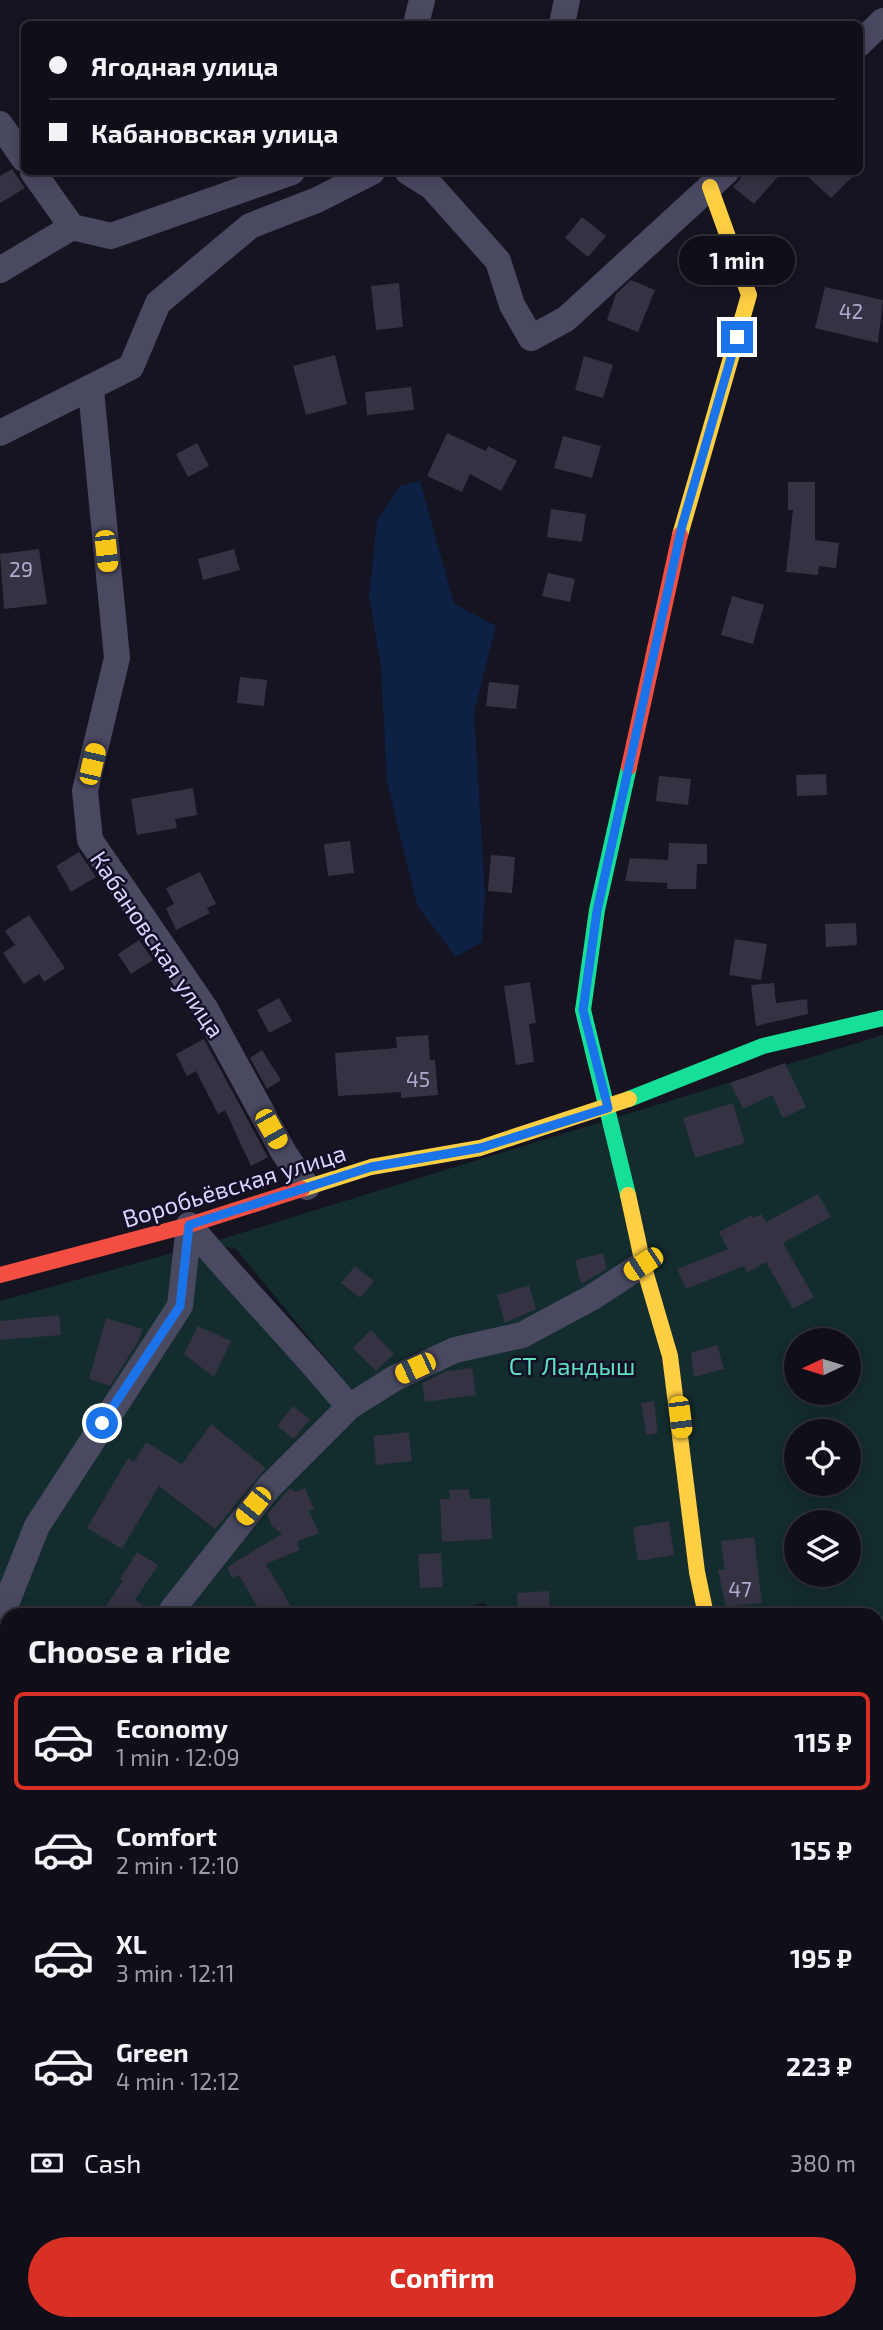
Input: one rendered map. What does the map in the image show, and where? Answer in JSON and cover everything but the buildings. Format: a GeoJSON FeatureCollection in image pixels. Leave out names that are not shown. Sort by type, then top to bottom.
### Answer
{"type":"FeatureCollection","features":[{"type":"Feature","properties":{"kind":"street"},"geometry":{"type":"LineString","coordinates":[[417,21],[422,0]]}},
{"type":"Feature","properties":{"kind":"street"},"geometry":{"type":"LineString","coordinates":[[563,21],[567,0]]}},
{"type":"Feature","properties":{"kind":"street"},"geometry":{"type":"LineString","coordinates":[[863,40],[883,21]]}},
{"type":"Feature","properties":{"kind":"street"},"geometry":{"type":"LineString","coordinates":[[0,124],[21,155]]}},
{"type":"Feature","properties":{"kind":"street"},"geometry":{"type":"LineString","coordinates":[[35,175],[72,227],[111,236],[284,175]]}},
{"type":"Feature","properties":{"kind":"street"},"geometry":{"type":"LineString","coordinates":[[0,433],[91,390],[131,367],[158,303],[250,226],[317,200],[366,175]]}},
{"type":"Feature","properties":{"kind":"street"},"geometry":{"type":"LineString","coordinates":[[421,175],[439,179],[498,261],[512,305],[531,338],[566,319],[718,179],[749,295],[682,526],[597,911],[583,1010],[643,1264],[670,1356],[697,1572],[705,1608]]}},
{"type":"Feature","properties":{"kind":"street"},"geometry":{"type":"LineString","coordinates":[[0,270],[72,227]]}},
{"type":"Feature","properties":{"kind":"street","name":"Кабановская улица"},"geometry":{"type":"LineString","coordinates":[[91,390],[117,658],[85,791],[90,841],[205,1008],[284,1153],[307,1187]]}},
{"type":"Feature","properties":{"kind":"street","name":"Воробьёвская улица"},"geometry":{"type":"LineString","coordinates":[[0,1275],[189,1225],[371,1167],[480,1148],[609,1112],[763,1046],[883,1018]]}},
{"type":"Feature","properties":{"kind":"street"},"geometry":{"type":"LineString","coordinates":[[189,1225],[236,1282],[300,1348],[349,1407]]}},
{"type":"Feature","properties":{"kind":"street"},"geometry":{"type":"LineString","coordinates":[[4,1608],[37,1526],[180,1306],[189,1225]]}},
{"type":"Feature","properties":{"kind":"street"},"geometry":{"type":"LineString","coordinates":[[175,1608],[269,1487],[349,1407],[395,1378],[455,1350],[522,1335],[590,1298],[643,1264]]}},
{"type":"Feature","properties":{"kind":"green space","name":"СТ Ландыш"},"geometry":{"type":"Polygon","coordinates":[[[883,1035],[883,1608],[489,1608],[483,1603],[465,1608],[0,1608],[0,1301],[209,1243],[883,1035]],[[210,1243],[342,1378],[236,1249],[210,1243]]]}},
{"type":"Feature","properties":{"kind":"water"},"geometry":{"type":"Polygon","coordinates":[[[420,481],[454,604],[496,626],[474,712],[485,894],[482,942],[456,957],[417,905],[387,782],[381,668],[369,596],[377,521],[400,486],[420,481]]]}},
{"type":"Feature","properties":{"kind":"traffic: fast"},"geometry":{"type":"LineString","coordinates":[[628,1195],[583,1010],[597,910],[629,767]]}},
{"type":"Feature","properties":{"kind":"traffic: fast"},"geometry":{"type":"LineString","coordinates":[[629,1099],[763,1046],[883,1018]]}},
{"type":"Feature","properties":{"kind":"traffic: slow"},"geometry":{"type":"LineString","coordinates":[[680,535],[749,295],[710,187]]}},
{"type":"Feature","properties":{"kind":"traffic: slow"},"geometry":{"type":"LineString","coordinates":[[302,1189],[371,1167],[480,1148],[629,1099]]}},
{"type":"Feature","properties":{"kind":"traffic: slow"},"geometry":{"type":"LineString","coordinates":[[628,1195],[643,1264],[670,1356],[697,1572],[705,1608]]}},
{"type":"Feature","properties":{"kind":"traffic: jam"},"geometry":{"type":"LineString","coordinates":[[629,767],[680,535]]}},
{"type":"Feature","properties":{"kind":"traffic: jam"},"geometry":{"type":"LineString","coordinates":[[0,1275],[189,1225],[302,1189]]}},
{"type":"Feature","properties":{"kind":"route"},"geometry":{"type":"LineString","coordinates":[[102,1423],[180,1306],[189,1225],[371,1167],[480,1148],[608,1108],[583,1010],[597,911],[682,526],[737,337]]}}]}
